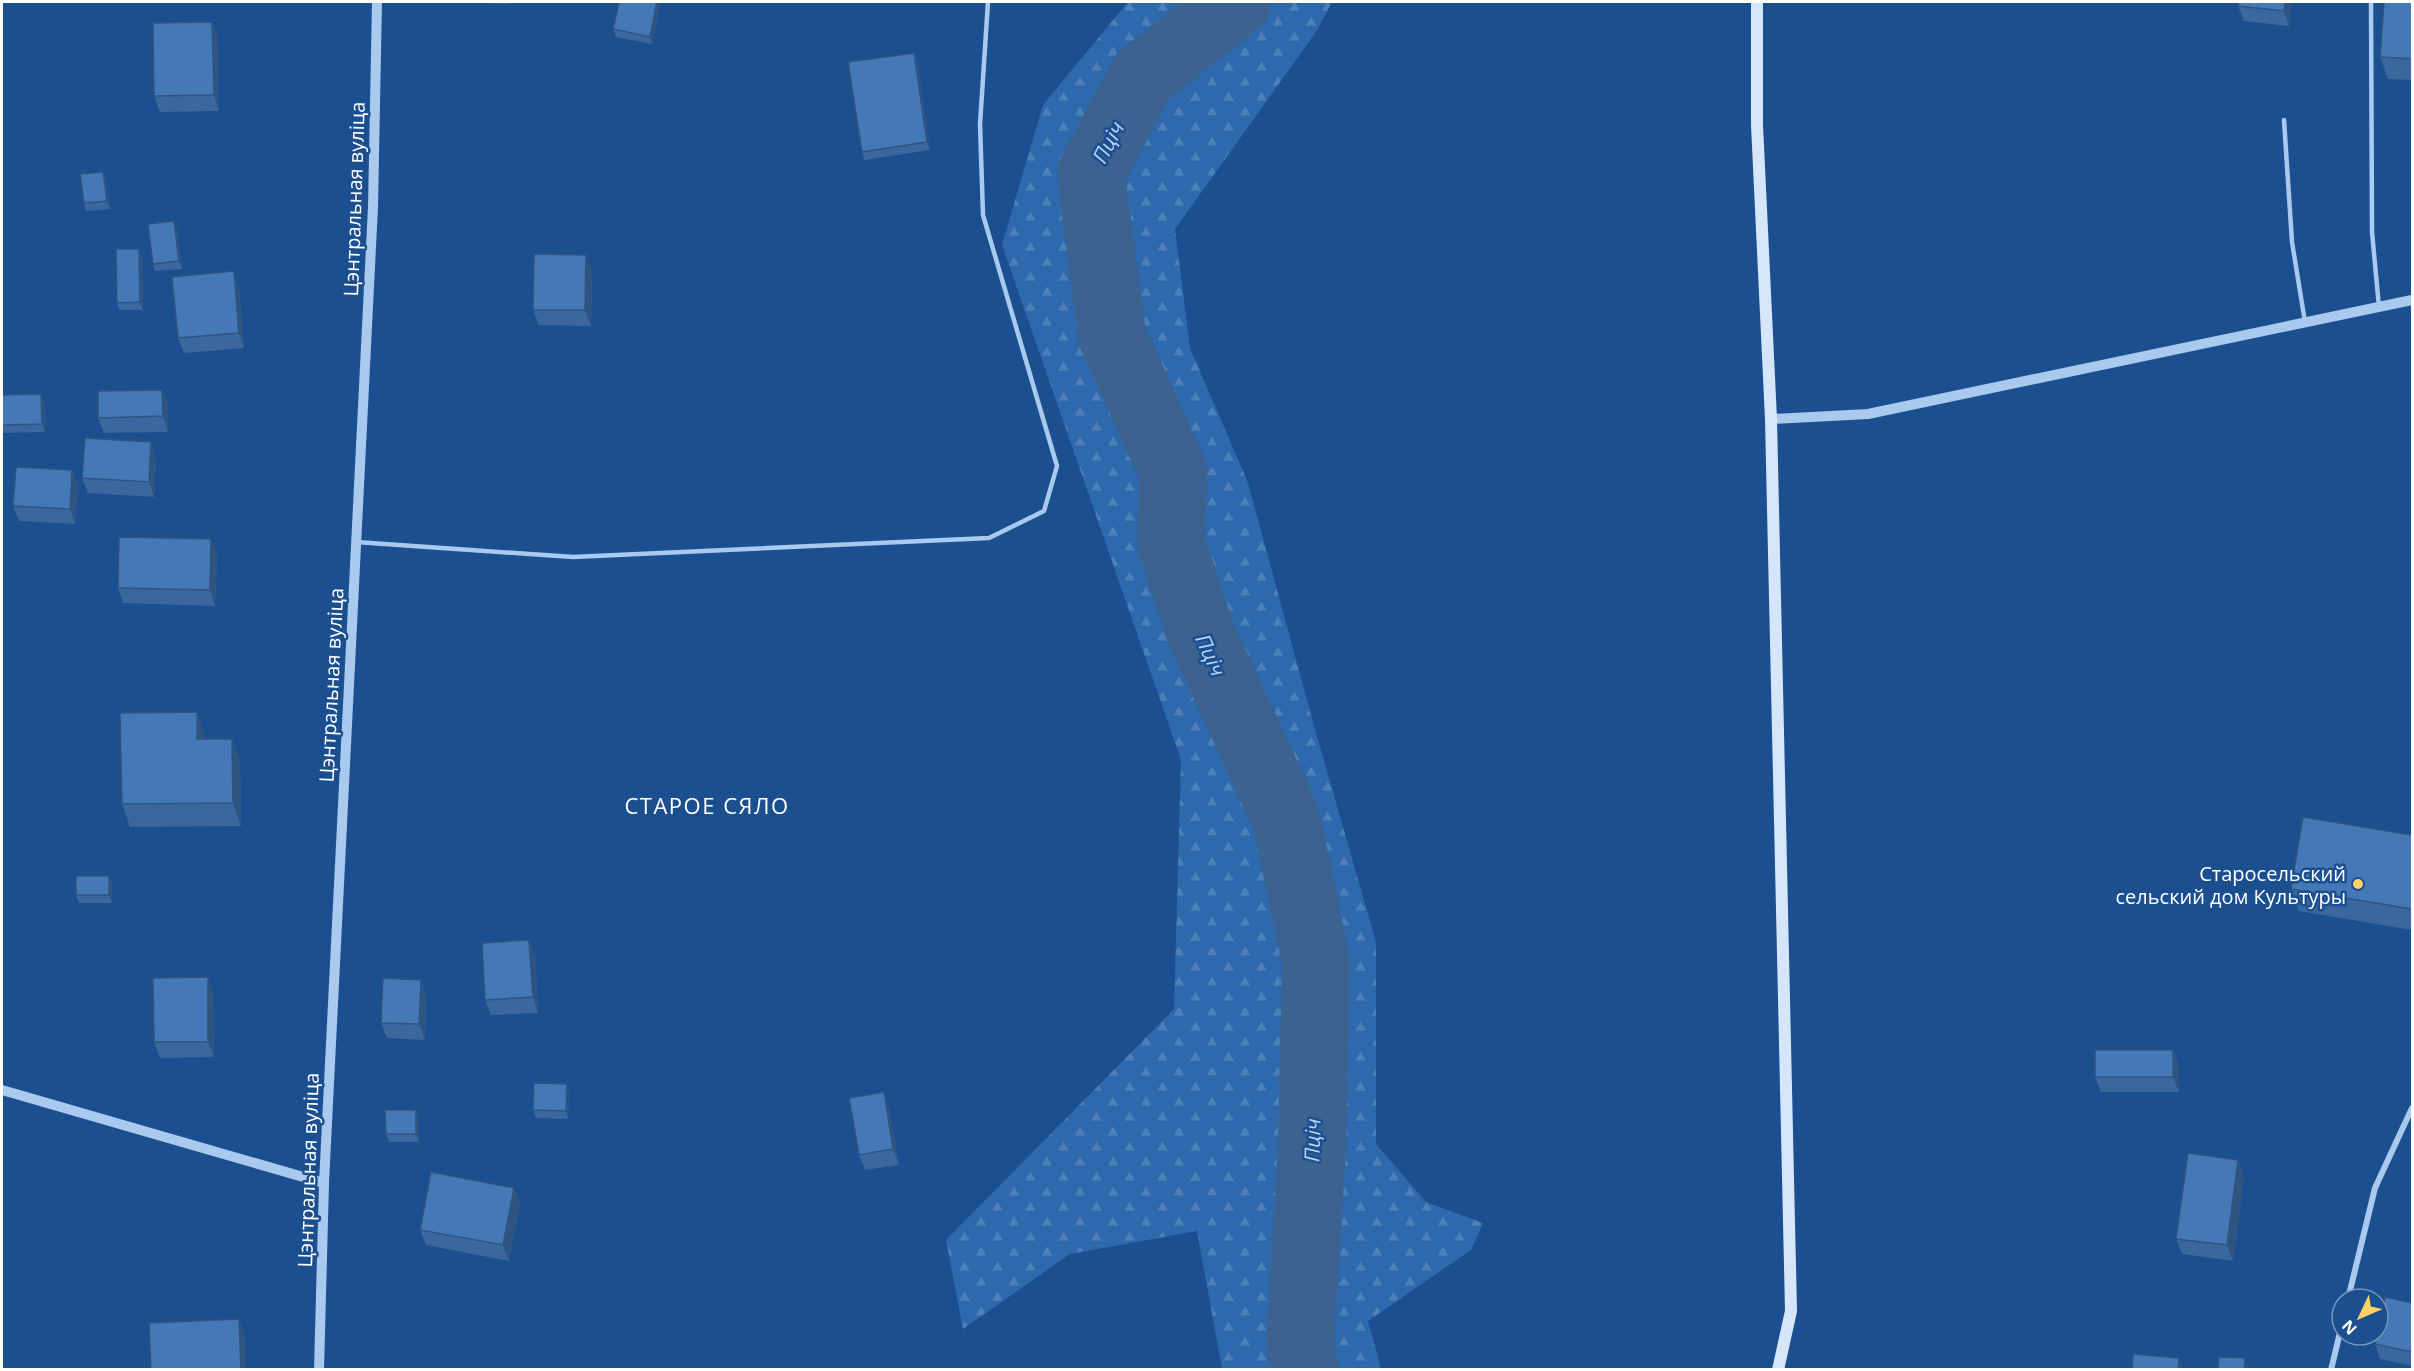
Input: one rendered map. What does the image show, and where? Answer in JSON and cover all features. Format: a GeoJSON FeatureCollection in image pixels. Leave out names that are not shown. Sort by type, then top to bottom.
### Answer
{"type":"FeatureCollection","features":[{"type":"Feature","properties":{"kind":"main road"},"geometry":{"type":"LineString","coordinates":[[1757,2],[1757,125],[1771,419],[1791,1311],[1779,1370]]}},
{"type":"Feature","properties":{"kind":"street","name":"Цэнтральная вуліца"},"geometry":{"type":"LineString","coordinates":[[320,1370],[324,1183],[373,207],[377,2]]}},
{"type":"Feature","properties":{"kind":"street"},"geometry":{"type":"LineString","coordinates":[[1771,419],[1868,414],[2412,300]]}},
{"type":"Feature","properties":{"kind":"street"},"geometry":{"type":"LineString","coordinates":[[2,1090],[324,1183]]}},
{"type":"Feature","properties":{"kind":"street"},"geometry":{"type":"LineString","coordinates":[[2351,1287],[2375,1188],[2412,1108]]}},
{"type":"Feature","properties":{"kind":"street"},"geometry":{"type":"LineString","coordinates":[[2331,1370],[2336,1347]]}},
{"type":"Feature","properties":{"kind":"lane"},"geometry":{"type":"LineString","coordinates":[[356,542],[573,557],[609,556],[989,538],[1044,511],[1056,466],[983,215],[980,124],[988,2]]}},
{"type":"Feature","properties":{"kind":"lane"},"geometry":{"type":"LineString","coordinates":[[2371,2],[2372,232],[2379,307]]}},
{"type":"Feature","properties":{"kind":"lane"},"geometry":{"type":"LineString","coordinates":[[2284,120],[2292,242],[2305,322]]}},
{"type":"Feature","properties":{"kind":"green space"},"geometry":{"type":"Polygon","coordinates":[[[1128,2],[1332,2],[1316,32],[1175,229],[1190,348],[1248,483],[1376,942],[1376,1144],[1426,1202],[1483,1223],[1471,1250],[1368,1321],[1381,1369],[1222,1369],[1197,1231],[1070,1254],[963,1329],[946,1240],[1174,1009],[1181,760],[1002,245],[1043,105],[1128,2]]]}},
{"type":"Feature","properties":{"kind":"building"},"geometry":{"type":"Polygon","coordinates":[[[619,2],[657,2],[650,37],[613,29],[619,2]]]}},
{"type":"Feature","properties":{"kind":"building"},"geometry":{"type":"Polygon","coordinates":[[[2239,2],[2285,2],[2284,11],[2238,6],[2239,2]]]}},
{"type":"Feature","properties":{"kind":"building"},"geometry":{"type":"Polygon","coordinates":[[[2384,2],[2412,2],[2412,59],[2380,57],[2384,2]]]}},
{"type":"Feature","properties":{"kind":"building"},"geometry":{"type":"Polygon","coordinates":[[[212,22],[214,95],[154,96],[153,23],[212,22]]]}},
{"type":"Feature","properties":{"kind":"building"},"geometry":{"type":"Polygon","coordinates":[[[914,53],[927,142],[862,152],[848,62],[914,53]]]}},
{"type":"Feature","properties":{"kind":"building"},"geometry":{"type":"Polygon","coordinates":[[[103,172],[107,201],[84,203],[80,174],[103,172]]]}},
{"type":"Feature","properties":{"kind":"building"},"geometry":{"type":"Polygon","coordinates":[[[174,221],[179,261],[153,264],[148,224],[174,221]]]}},
{"type":"Feature","properties":{"kind":"building"},"geometry":{"type":"Polygon","coordinates":[[[116,249],[139,249],[140,302],[117,303],[116,249]]]}},
{"type":"Feature","properties":{"kind":"building"},"geometry":{"type":"Polygon","coordinates":[[[534,254],[586,255],[585,310],[533,310],[534,254]]]}},
{"type":"Feature","properties":{"kind":"building"},"geometry":{"type":"Polygon","coordinates":[[[234,271],[239,333],[178,338],[172,277],[234,271]]]}},
{"type":"Feature","properties":{"kind":"building"},"geometry":{"type":"Polygon","coordinates":[[[162,390],[163,416],[98,418],[98,391],[162,390]]]}},
{"type":"Feature","properties":{"kind":"building"},"geometry":{"type":"Polygon","coordinates":[[[41,394],[42,424],[2,425],[2,395],[41,394]]]}},
{"type":"Feature","properties":{"kind":"building"},"geometry":{"type":"Polygon","coordinates":[[[85,438],[151,442],[149,482],[82,478],[85,438]]]}},
{"type":"Feature","properties":{"kind":"building"},"geometry":{"type":"Polygon","coordinates":[[[16,467],[72,470],[70,509],[13,506],[16,467]]]}},
{"type":"Feature","properties":{"kind":"building"},"geometry":{"type":"Polygon","coordinates":[[[119,537],[211,539],[210,590],[118,588],[119,537]]]}},
{"type":"Feature","properties":{"kind":"building"},"geometry":{"type":"Polygon","coordinates":[[[197,712],[197,739],[232,739],[233,803],[122,804],[120,713],[197,712]]]}},
{"type":"Feature","properties":{"kind":"building","name":"Старосельский сельский дом Культуры"},"geometry":{"type":"Polygon","coordinates":[[[2303,817],[2412,835],[2412,909],[2291,889],[2303,817]]]}},
{"type":"Feature","properties":{"kind":"building"},"geometry":{"type":"Polygon","coordinates":[[[76,876],[109,876],[109,895],[76,895],[76,876]]]}},
{"type":"Feature","properties":{"kind":"building"},"geometry":{"type":"Polygon","coordinates":[[[529,940],[533,997],[485,1000],[482,943],[529,940]]]}},
{"type":"Feature","properties":{"kind":"building"},"geometry":{"type":"Polygon","coordinates":[[[208,977],[208,1042],[154,1042],[153,978],[208,977]]]}},
{"type":"Feature","properties":{"kind":"building"},"geometry":{"type":"Polygon","coordinates":[[[383,978],[421,980],[419,1024],[381,1023],[383,978]]]}},
{"type":"Feature","properties":{"kind":"building"},"geometry":{"type":"Polygon","coordinates":[[[2095,1050],[2173,1050],[2173,1077],[2095,1077],[2095,1050]]]}},
{"type":"Feature","properties":{"kind":"building"},"geometry":{"type":"Polygon","coordinates":[[[534,1083],[567,1084],[566,1111],[533,1110],[534,1083]]]}},
{"type":"Feature","properties":{"kind":"building"},"geometry":{"type":"Polygon","coordinates":[[[884,1092],[893,1149],[859,1155],[849,1098],[884,1092]]]}},
{"type":"Feature","properties":{"kind":"building"},"geometry":{"type":"Polygon","coordinates":[[[385,1110],[416,1110],[416,1134],[386,1134],[385,1110]]]}},
{"type":"Feature","properties":{"kind":"building"},"geometry":{"type":"Polygon","coordinates":[[[2188,1153],[2238,1160],[2227,1245],[2176,1239],[2188,1153]]]}},
{"type":"Feature","properties":{"kind":"building"},"geometry":{"type":"Polygon","coordinates":[[[431,1172],[514,1188],[503,1245],[420,1230],[431,1172]]]}},
{"type":"Feature","properties":{"kind":"building"},"geometry":{"type":"Polygon","coordinates":[[[2390,1298],[2412,1303],[2412,1352],[2389,1347],[2390,1298]]]}},
{"type":"Feature","properties":{"kind":"building"},"geometry":{"type":"Polygon","coordinates":[[[239,1319],[241,1370],[151,1370],[149,1323],[239,1319]]]}},
{"type":"Feature","properties":{"kind":"building"},"geometry":{"type":"Polygon","coordinates":[[[2133,1354],[2179,1358],[2178,1370],[2132,1370],[2133,1354]]]}},
{"type":"Feature","properties":{"kind":"building"},"geometry":{"type":"Polygon","coordinates":[[[2219,1357],[2245,1358],[2244,1370],[2218,1370],[2219,1357]]]}},
{"type":"Feature","properties":{"kind":"waterway","name":"Пціч"},"geometry":{"type":"LineString","coordinates":[[1237,2],[1143,76],[1091,173],[1112,336],[1173,471],[1171,543],[1200,631],[1286,818],[1316,961],[1312,1149],[1300,1346],[1305,1370]]}},
{"type":"Feature","properties":{"kind":"place","name":"Старосельский сельский дом Культуры"},"geometry":{"type":"Point","coordinates":[2358,884]}},
{"type":"Feature","properties":{"kind":"district","name":"СТАРОЕ СЯЛО"},"geometry":{"type":"Point","coordinates":[707,805]}}]}
